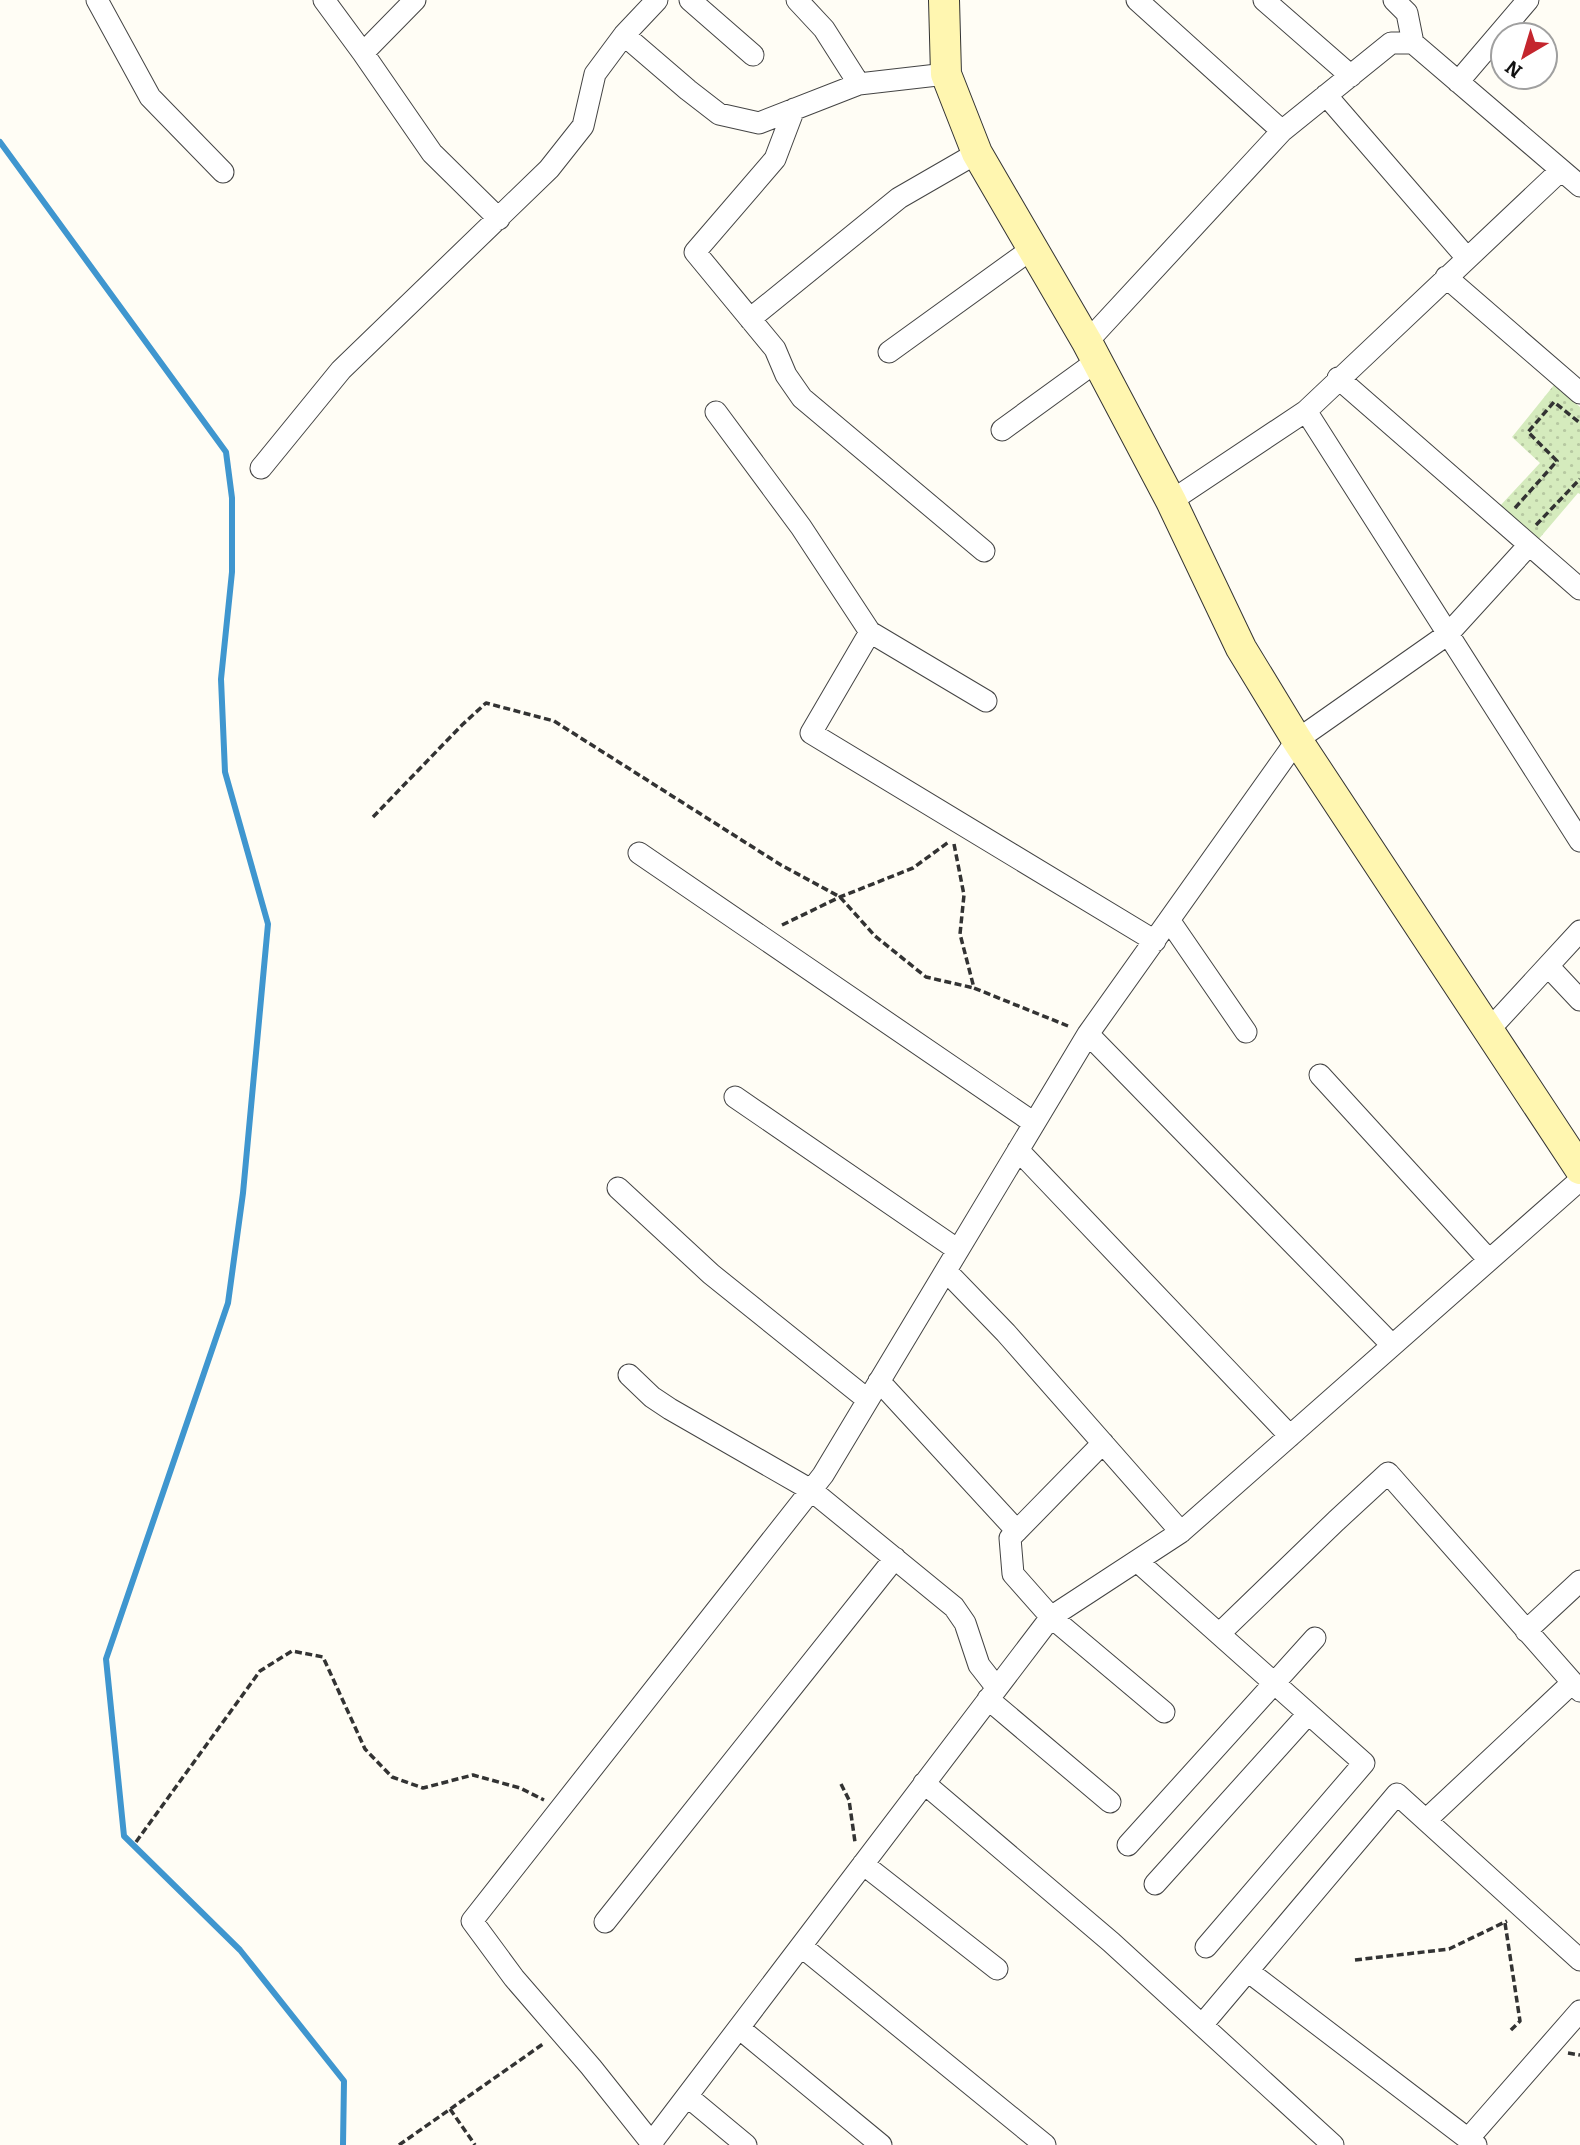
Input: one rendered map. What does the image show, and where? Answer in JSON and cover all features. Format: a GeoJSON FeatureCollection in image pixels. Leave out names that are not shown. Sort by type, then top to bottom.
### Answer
{"type":"FeatureCollection","features":[{"type":"Feature","properties":{"kind":"main road"},"geometry":{"type":"LineString","coordinates":[[944,0],[946,74],[976,153],[1092,352],[1171,501],[1241,648],[1297,740],[1580,1169]]}},
{"type":"Feature","properties":{"kind":"street"},"geometry":{"type":"LineString","coordinates":[[97,0],[150,97],[223,172]]}},
{"type":"Feature","properties":{"kind":"street"},"geometry":{"type":"LineString","coordinates":[[324,0],[432,153],[499,219]]}},
{"type":"Feature","properties":{"kind":"street"},"geometry":{"type":"LineString","coordinates":[[363,52],[415,0]]}},
{"type":"Feature","properties":{"kind":"street"},"geometry":{"type":"LineString","coordinates":[[261,468],[341,370],[549,169],[583,126],[595,74],[624,35],[657,0]]}},
{"type":"Feature","properties":{"kind":"street"},"geometry":{"type":"LineString","coordinates":[[690,0],[753,55]]}},
{"type":"Feature","properties":{"kind":"street"},"geometry":{"type":"LineString","coordinates":[[797,0],[824,29],[859,84]]}},
{"type":"Feature","properties":{"kind":"street"},"geometry":{"type":"LineString","coordinates":[[1138,0],[1282,131]]}},
{"type":"Feature","properties":{"kind":"street"},"geometry":{"type":"LineString","coordinates":[[1264,0],[1351,76]]}},
{"type":"Feature","properties":{"kind":"street"},"geometry":{"type":"LineString","coordinates":[[1394,0],[1407,13],[1413,43],[1580,186]]}},
{"type":"Feature","properties":{"kind":"street"},"geometry":{"type":"LineString","coordinates":[[1458,82],[1528,0]]}},
{"type":"Feature","properties":{"kind":"street"},"geometry":{"type":"LineString","coordinates":[[624,35],[719,114],[759,123],[859,84],[946,74]]}},
{"type":"Feature","properties":{"kind":"street"},"geometry":{"type":"LineString","coordinates":[[1002,430],[1092,352],[1282,131],[1391,43],[1413,43]]}},
{"type":"Feature","properties":{"kind":"street"},"geometry":{"type":"LineString","coordinates":[[1326,95],[1467,258]]}},
{"type":"Feature","properties":{"kind":"street"},"geometry":{"type":"LineString","coordinates":[[794,109],[775,159],[695,252],[775,349],[786,375],[802,398],[984,551]]}},
{"type":"Feature","properties":{"kind":"street"},"geometry":{"type":"LineString","coordinates":[[750,319],[900,198],[976,153]]}},
{"type":"Feature","properties":{"kind":"street"},"geometry":{"type":"LineString","coordinates":[[1171,501],[1306,411],[1560,171]]}},
{"type":"Feature","properties":{"kind":"street"},"geometry":{"type":"LineString","coordinates":[[889,352],[1032,248]]}},
{"type":"Feature","properties":{"kind":"street"},"geometry":{"type":"LineString","coordinates":[[1446,278],[1578,387]]}},
{"type":"Feature","properties":{"kind":"street"},"geometry":{"type":"LineString","coordinates":[[1338,379],[1580,589]]}},
{"type":"Feature","properties":{"kind":"street"},"geometry":{"type":"LineString","coordinates":[[1306,411],[1580,841]]}},
{"type":"Feature","properties":{"kind":"street"},"geometry":{"type":"LineString","coordinates":[[716,412],[801,527],[870,632],[986,701]]}},
{"type":"Feature","properties":{"kind":"street"},"geometry":{"type":"LineString","coordinates":[[1529,545],[1448,634],[1297,740],[1088,1034],[823,1475],[472,1921],[514,1978],[652,2144],[1051,1617],[1181,1532],[1580,1180]]}},
{"type":"Feature","properties":{"kind":"street"},"geometry":{"type":"LineString","coordinates":[[870,632],[811,733],[1154,941]]}},
{"type":"Feature","properties":{"kind":"street"},"geometry":{"type":"LineString","coordinates":[[639,853],[1034,1123]]}},
{"type":"Feature","properties":{"kind":"street"},"geometry":{"type":"LineString","coordinates":[[1169,920],[1246,1032]]}},
{"type":"Feature","properties":{"kind":"street"},"geometry":{"type":"LineString","coordinates":[[1488,1031],[1580,931]]}},
{"type":"Feature","properties":{"kind":"street"},"geometry":{"type":"LineString","coordinates":[[1548,966],[1580,1000]]}},
{"type":"Feature","properties":{"kind":"street"},"geometry":{"type":"LineString","coordinates":[[1088,1034],[1392,1345]]}},
{"type":"Feature","properties":{"kind":"street"},"geometry":{"type":"LineString","coordinates":[[1320,1075],[1489,1260]]}},
{"type":"Feature","properties":{"kind":"street"},"geometry":{"type":"LineString","coordinates":[[735,1097],[958,1250]]}},
{"type":"Feature","properties":{"kind":"street"},"geometry":{"type":"LineString","coordinates":[[1018,1150],[1290,1436]]}},
{"type":"Feature","properties":{"kind":"street"},"geometry":{"type":"LineString","coordinates":[[618,1188],[711,1274],[868,1400]]}},
{"type":"Feature","properties":{"kind":"street"},"geometry":{"type":"LineString","coordinates":[[946,1271],[1006,1333],[1181,1532]]}},
{"type":"Feature","properties":{"kind":"street"},"geometry":{"type":"LineString","coordinates":[[629,1376],[670,1409],[811,1490],[954,1607],[965,1623],[979,1665],[993,1693],[1110,1802]]}},
{"type":"Feature","properties":{"kind":"street"},"geometry":{"type":"LineString","coordinates":[[879,1381],[1017,1531]]}},
{"type":"Feature","properties":{"kind":"street"},"geometry":{"type":"LineString","coordinates":[[1103,1443],[1010,1538],[1013,1574],[1051,1617],[1164,1712]]}},
{"type":"Feature","properties":{"kind":"street"},"geometry":{"type":"LineString","coordinates":[[1219,1634],[1388,1473],[1576,1687],[1426,1820]]}},
{"type":"Feature","properties":{"kind":"street"},"geometry":{"type":"LineString","coordinates":[[605,1922],[895,1558]]}},
{"type":"Feature","properties":{"kind":"street"},"geometry":{"type":"LineString","coordinates":[[1137,1561],[1364,1763],[1206,1947]]}},
{"type":"Feature","properties":{"kind":"street"},"geometry":{"type":"LineString","coordinates":[[1526,1631],[1580,1581]]}},
{"type":"Feature","properties":{"kind":"street"},"geometry":{"type":"LineString","coordinates":[[1128,1845],[1315,1638]]}},
{"type":"Feature","properties":{"kind":"street"},"geometry":{"type":"LineString","coordinates":[[1155,1884],[1308,1714]]}},
{"type":"Feature","properties":{"kind":"street"},"geometry":{"type":"LineString","coordinates":[[924,1783],[1111,1942],[1333,2145]]}},
{"type":"Feature","properties":{"kind":"street"},"geometry":{"type":"LineString","coordinates":[[1202,2025],[1397,1794],[1580,1959]]}},
{"type":"Feature","properties":{"kind":"street"},"geometry":{"type":"LineString","coordinates":[[866,1860],[997,1969]]}},
{"type":"Feature","properties":{"kind":"street"},"geometry":{"type":"LineString","coordinates":[[801,1947],[1045,2145]]}},
{"type":"Feature","properties":{"kind":"street"},"geometry":{"type":"LineString","coordinates":[[1249,1972],[1472,2142],[1580,2011]]}},
{"type":"Feature","properties":{"kind":"street"},"geometry":{"type":"LineString","coordinates":[[739,2028],[881,2145]]}},
{"type":"Feature","properties":{"kind":"street"},"geometry":{"type":"LineString","coordinates":[[687,2096],[746,2145]]}},
{"type":"Feature","properties":{"kind":"path"},"geometry":{"type":"LineString","coordinates":[[1521,514],[1514,509],[1557,461],[1528,432],[1554,402],[1580,423]]}},
{"type":"Feature","properties":{"kind":"path"},"geometry":{"type":"LineString","coordinates":[[1528,520],[1536,526],[1580,479]]}},
{"type":"Feature","properties":{"kind":"path"},"geometry":{"type":"LineString","coordinates":[[373,817],[462,725],[486,704],[554,721],[781,866],[840,897],[875,936],[926,977],[974,988],[1088,1034]]}},
{"type":"Feature","properties":{"kind":"path"},"geometry":{"type":"LineString","coordinates":[[759,935],[840,897],[913,868],[953,839],[964,895],[960,934],[974,988]]}},
{"type":"Feature","properties":{"kind":"path"},"geometry":{"type":"LineString","coordinates":[[136,1842],[260,1671],[292,1651],[323,1657],[366,1749],[392,1777],[423,1788],[473,1775],[520,1788],[561,1808]]}},
{"type":"Feature","properties":{"kind":"path"},"geometry":{"type":"LineString","coordinates":[[841,1784],[849,1800],[855,1841],[866,1860]]}},
{"type":"Feature","properties":{"kind":"path"},"geometry":{"type":"LineString","coordinates":[[1355,1960],[1449,1950],[1527,1912]]}},
{"type":"Feature","properties":{"kind":"path"},"geometry":{"type":"LineString","coordinates":[[1505,1922],[1520,2021],[1510,2031]]}},
{"type":"Feature","properties":{"kind":"path"},"geometry":{"type":"LineString","coordinates":[[399,2145],[561,2032]]}},
{"type":"Feature","properties":{"kind":"path"},"geometry":{"type":"LineString","coordinates":[[450,2109],[475,2145]]}},
{"type":"Feature","properties":{"kind":"green space"},"geometry":{"type":"Polygon","coordinates":[[[1554,385],[1580,407],[1580,494],[1578,493],[1538,540],[1499,507],[1540,463],[1512,437],[1554,385]]]}},
{"type":"Feature","properties":{"kind":"waterway"},"geometry":{"type":"LineString","coordinates":[[0,142],[226,452],[232,498],[232,572],[221,679],[225,772],[268,924],[243,1193],[228,1303],[106,1659],[124,1836],[240,1950],[344,2081],[343,2145]]}}]}
